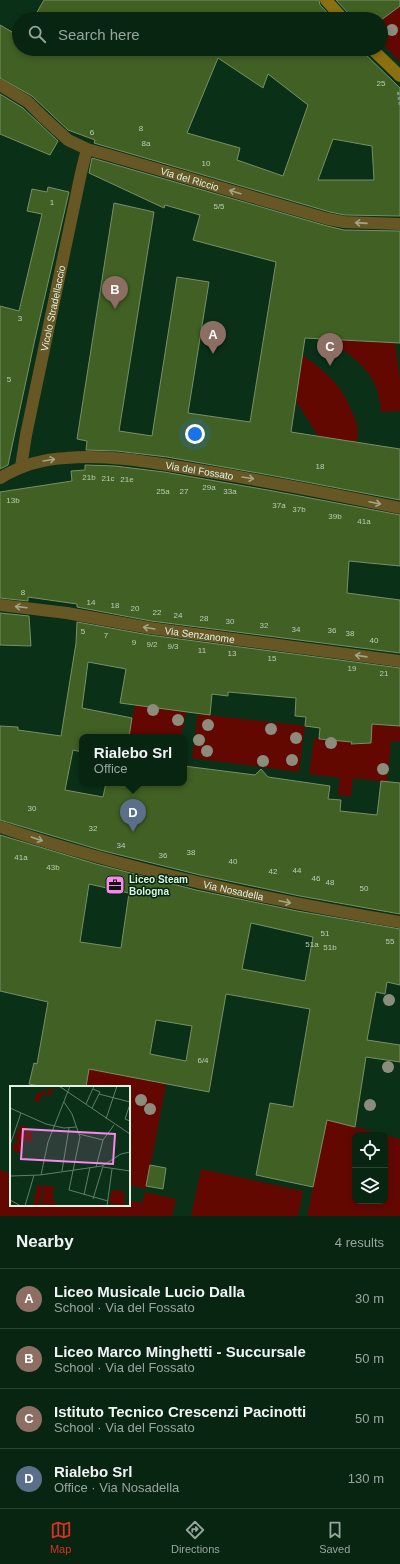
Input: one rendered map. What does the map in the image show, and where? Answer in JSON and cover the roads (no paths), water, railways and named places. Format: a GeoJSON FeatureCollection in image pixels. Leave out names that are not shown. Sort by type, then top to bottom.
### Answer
{"type":"FeatureCollection","features":[{"type":"Feature","properties":{"kind":"street"},"geometry":{"type":"LineString","coordinates":[[326,0],[337,12]]}},
{"type":"Feature","properties":{"kind":"street"},"geometry":{"type":"LineString","coordinates":[[379,56],[400,76]]}},
{"type":"Feature","properties":{"kind":"street","name":"Via del Riccio"},"geometry":{"type":"LineString","coordinates":[[0,85],[28,102],[68,140],[87,149],[328,219],[344,222],[400,224]]}},
{"type":"Feature","properties":{"kind":"street","name":"Vicolo Stradellaccio"},"geometry":{"type":"LineString","coordinates":[[21,467],[39,373],[87,149]]}},
{"type":"Feature","properties":{"kind":"street","name":"Via del Fossato"},"geometry":{"type":"LineString","coordinates":[[0,478],[21,467],[46,460],[65,458],[113,458],[270,481],[400,508]]}},
{"type":"Feature","properties":{"kind":"street","name":"Via Senzanome"},"geometry":{"type":"LineString","coordinates":[[0,605],[39,609],[150,628],[400,661]]}},
{"type":"Feature","properties":{"kind":"street","name":"Via Nosadella"},"geometry":{"type":"LineString","coordinates":[[0,826],[54,845],[162,874],[301,905],[400,922]]}},
{"type":"Feature","properties":{"kind":"place","name":"Liceo Marco Minghetti - Succursale"},"geometry":{"type":"Point","coordinates":[115,309]}},
{"type":"Feature","properties":{"kind":"place","name":"Liceo Musicale Lucio Dalla"},"geometry":{"type":"Point","coordinates":[213,354]}},
{"type":"Feature","properties":{"kind":"place","name":"Istituto Tecnico Crescenzi Pacinotti"},"geometry":{"type":"Point","coordinates":[330,366]}},
{"type":"Feature","properties":{"kind":"place","name":"Rialebo Srl"},"geometry":{"type":"Point","coordinates":[133,832]}},
{"type":"Feature","properties":{"kind":"place","name":"Liceo Steam Bologna"},"geometry":{"type":"Point","coordinates":[115,885]}}]}
